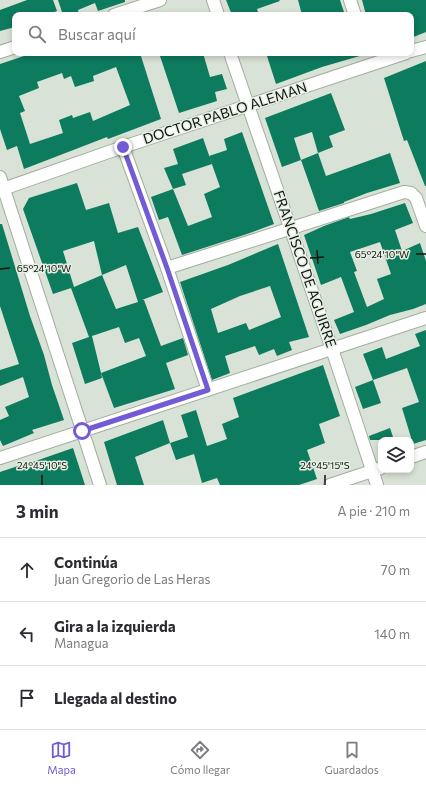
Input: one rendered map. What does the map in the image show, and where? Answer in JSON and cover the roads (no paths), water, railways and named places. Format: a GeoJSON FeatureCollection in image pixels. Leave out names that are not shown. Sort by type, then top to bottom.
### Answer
{"type":"FeatureCollection","features":[{"type":"Feature","properties":{"kind":"street"},"geometry":{"type":"LineString","coordinates":[[123,12],[160,0]]}},
{"type":"Feature","properties":{"kind":"street"},"geometry":{"type":"LineString","coordinates":[[213,0],[217,12]]}},
{"type":"Feature","properties":{"kind":"street"},"geometry":{"type":"LineString","coordinates":[[350,0],[354,12]]}},
{"type":"Feature","properties":{"kind":"street"},"geometry":{"type":"LineString","coordinates":[[414,51],[426,47]]}},
{"type":"Feature","properties":{"kind":"street"},"geometry":{"type":"LineString","coordinates":[[0,52],[12,48]]}},
{"type":"Feature","properties":{"kind":"street","name":"FRANCISCO DE AGUIRRE"},"geometry":{"type":"LineString","coordinates":[[231,56],[332,349],[377,469],[378,485]]}},
{"type":"Feature","properties":{"kind":"street","name":"DOCTOR PABLO ALEMAN"},"geometry":{"type":"LineString","coordinates":[[1,185],[123,147],[248,105],[369,59],[388,56]]}},
{"type":"Feature","properties":{"kind":"street"},"geometry":{"type":"LineString","coordinates":[[123,147],[167,268],[208,390]]}},
{"type":"Feature","properties":{"kind":"street"},"geometry":{"type":"LineString","coordinates":[[1,185],[100,485]]}},
{"type":"Feature","properties":{"kind":"street"},"geometry":{"type":"LineString","coordinates":[[167,268],[404,192],[411,193],[416,198],[426,226]]}},
{"type":"Feature","properties":{"kind":"street"},"geometry":{"type":"LineString","coordinates":[[0,458],[426,318]]}},
{"type":"Feature","properties":{"kind":"street"},"geometry":{"type":"LineString","coordinates":[[414,456],[426,452]]}},
{"type":"Feature","properties":{"kind":"street"},"geometry":{"type":"LineString","coordinates":[[330,485],[377,469]]}}]}
